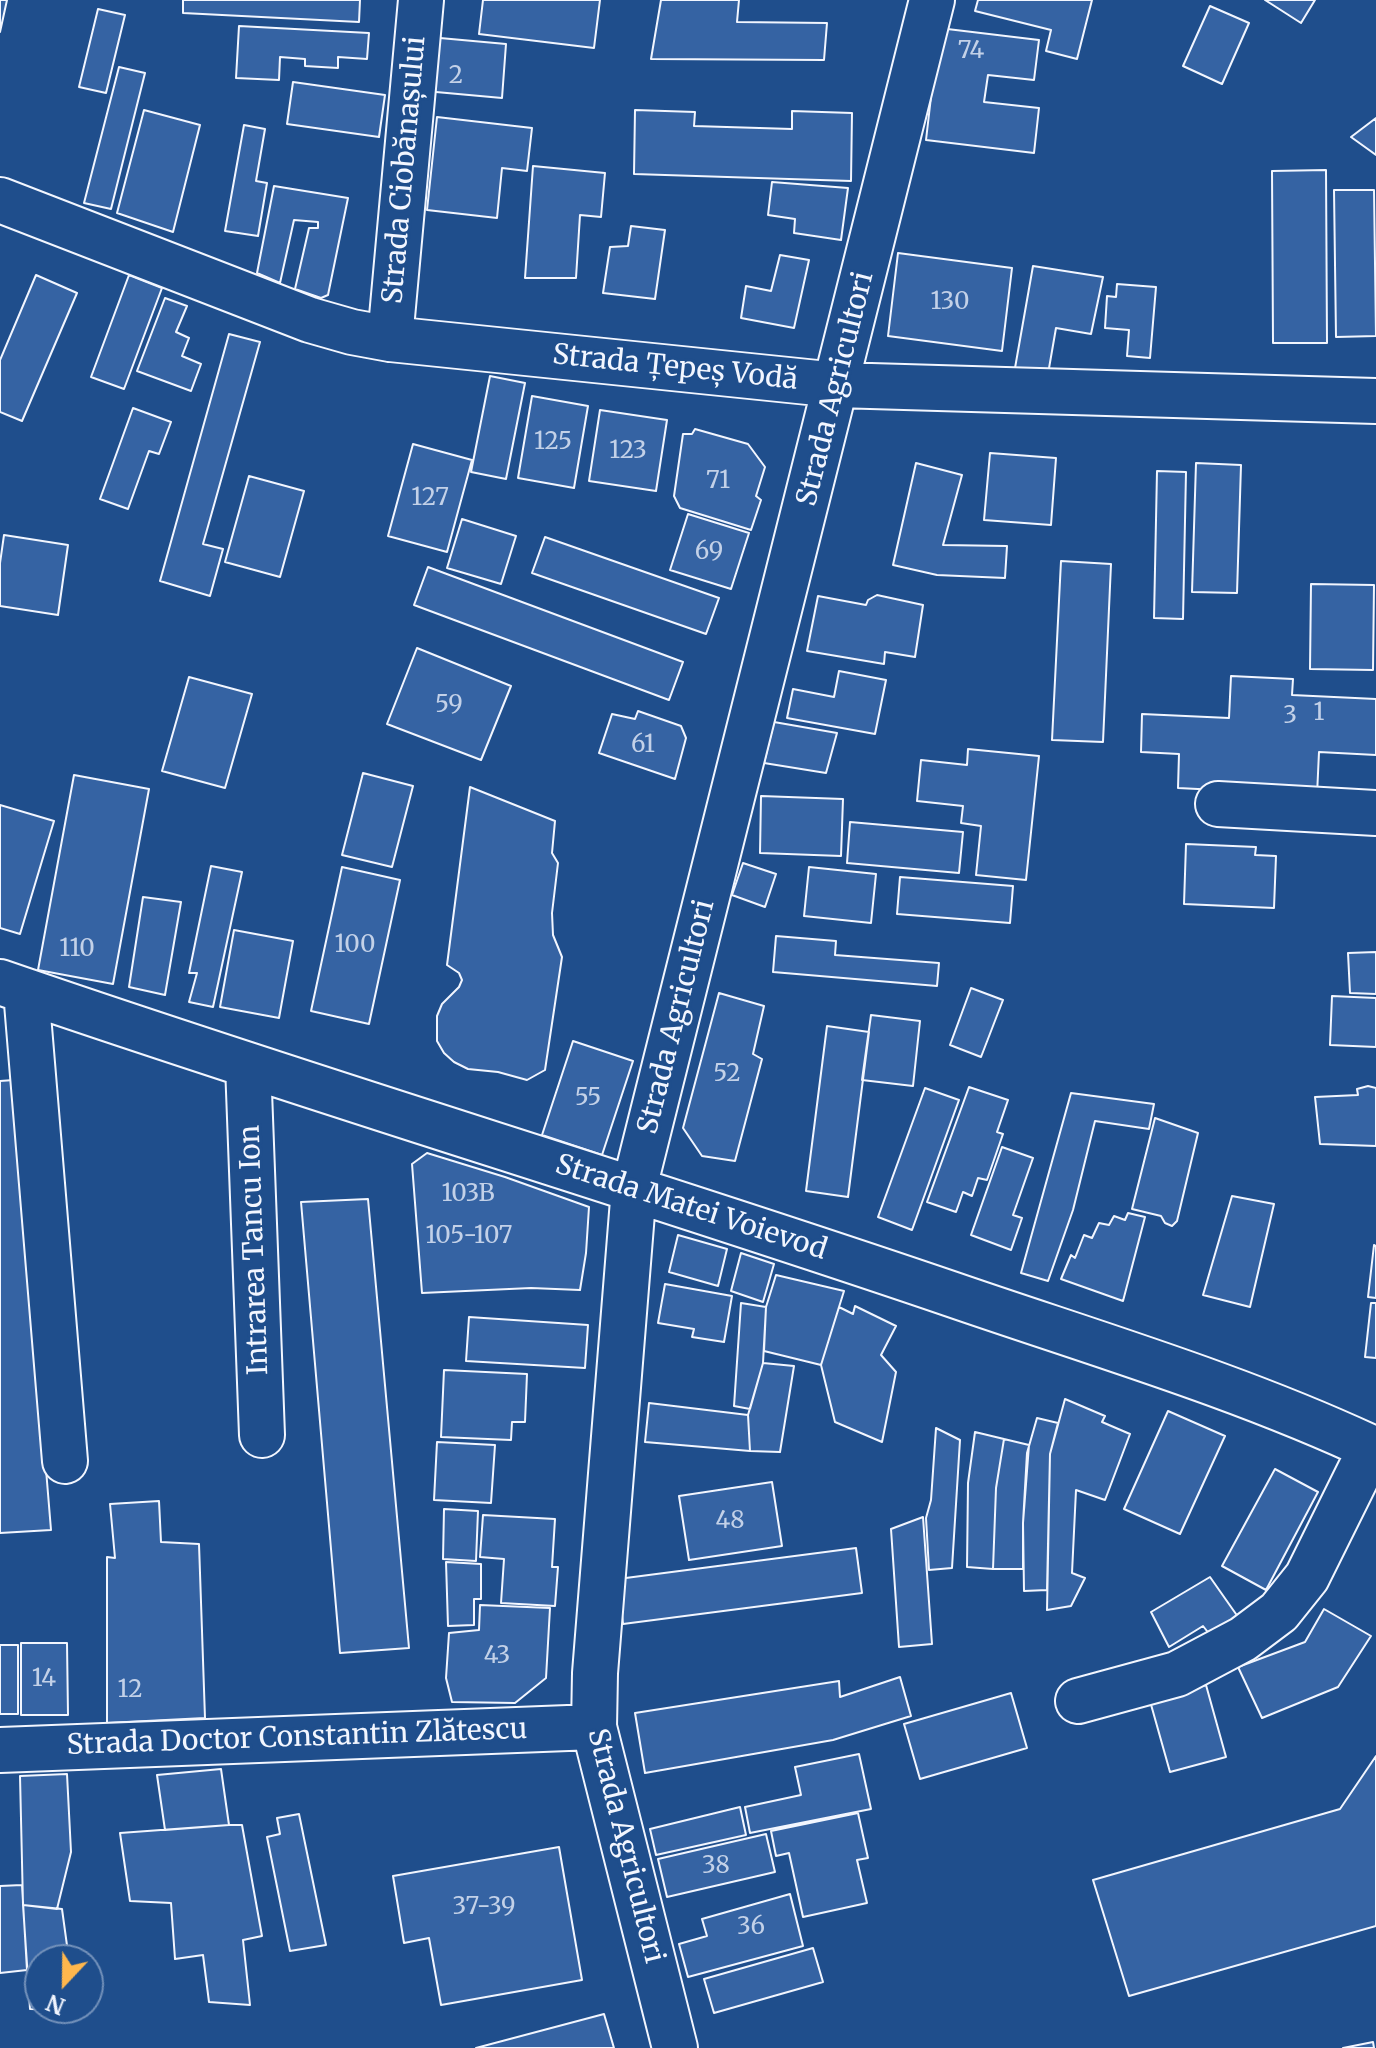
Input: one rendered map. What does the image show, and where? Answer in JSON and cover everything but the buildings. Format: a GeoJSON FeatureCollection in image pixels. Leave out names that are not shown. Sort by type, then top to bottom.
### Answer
{"type":"FeatureCollection","features":[{"type":"Feature","properties":{"kind":"street","name":"Strada Ciobănașului"},"geometry":{"type":"LineString","coordinates":[[390,339],[421,0]]}},
{"type":"Feature","properties":{"kind":"street","name":"Strada Agricultori"},"geometry":{"type":"LineString","coordinates":[[675,2048],[594,1727],[595,1673],[634,1188],[932,0]]}},
{"type":"Feature","properties":{"kind":"street","name":"Strada Țepeș Vodă"},"geometry":{"type":"LineString","coordinates":[[0,200],[310,320],[390,339],[837,385],[1376,401]]}},
{"type":"Feature","properties":{"kind":"street"},"geometry":{"type":"LineString","coordinates":[[1218,804],[1376,813]]}},
{"type":"Feature","properties":{"kind":"street","name":"Strada Matei Voievod"},"geometry":{"type":"LineString","coordinates":[[13,987],[634,1188],[1198,1379],[1374,1449]]}},
{"type":"Feature","properties":{"kind":"street"},"geometry":{"type":"LineString","coordinates":[[13,987],[65,1461]]}},
{"type":"Feature","properties":{"kind":"street","name":"Intrarea Tancu Ion"},"geometry":{"type":"LineString","coordinates":[[248,1065],[262,1435]]}},
{"type":"Feature","properties":{"kind":"street"},"geometry":{"type":"LineString","coordinates":[[1078,1701],[1177,1674],[1243,1639],[1279,1612],[1307,1577],[1374,1449]]}},
{"type":"Feature","properties":{"kind":"street","name":"Strada Doctor Constantin Zlătescu"},"geometry":{"type":"LineString","coordinates":[[0,1750],[594,1727]]}}]}
